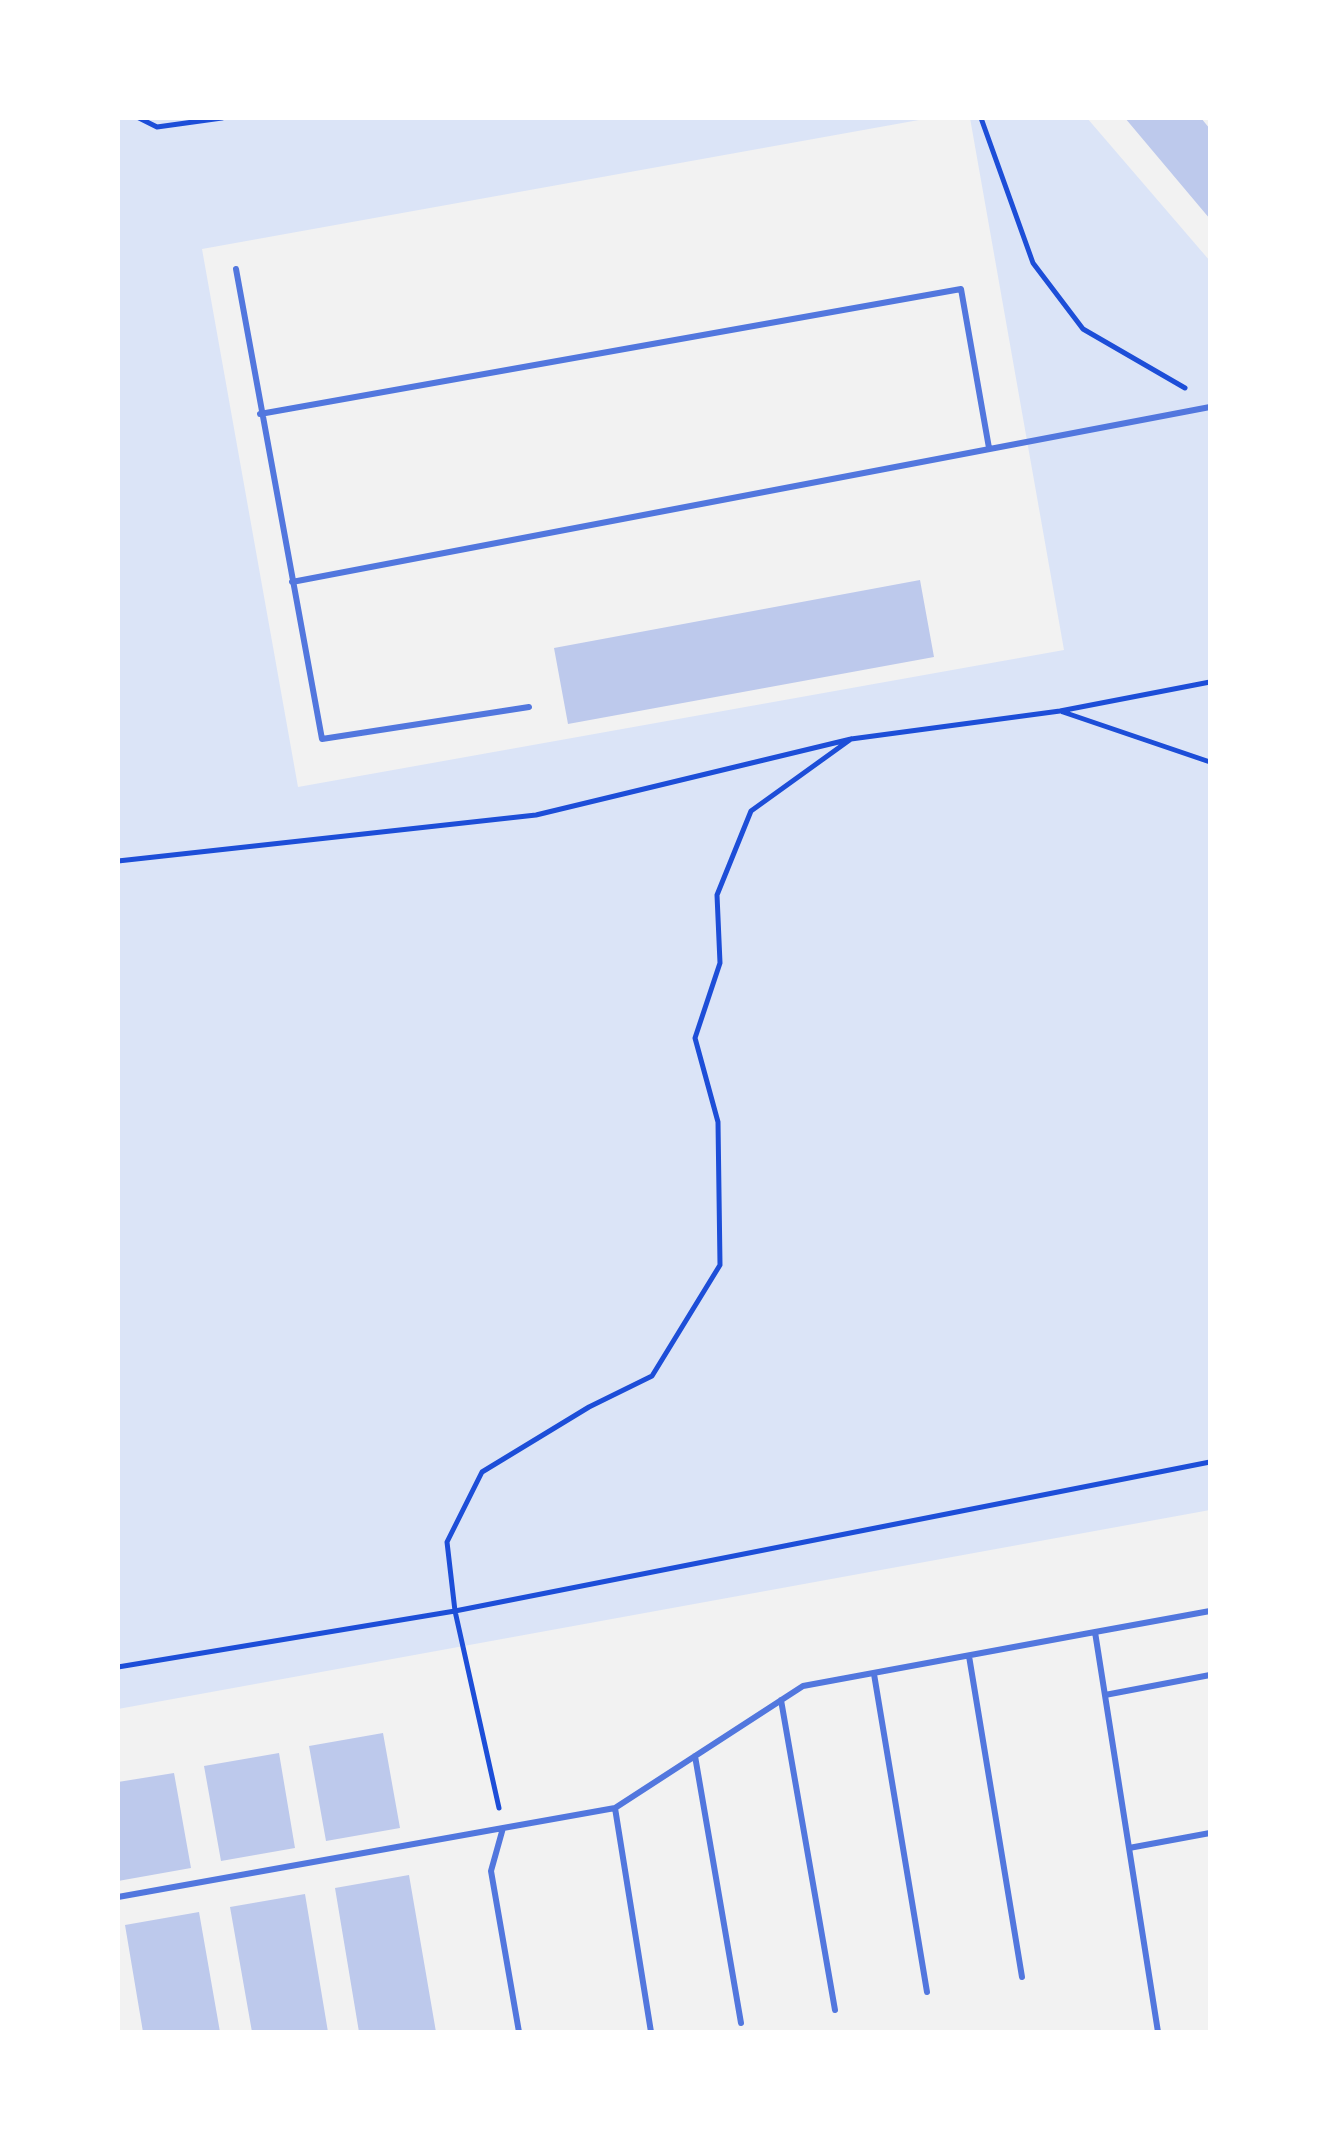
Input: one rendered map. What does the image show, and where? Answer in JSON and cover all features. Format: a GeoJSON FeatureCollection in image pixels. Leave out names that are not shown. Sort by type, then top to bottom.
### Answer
{"type":"FeatureCollection","features":[{"type":"Feature","properties":{"kind":"lane"},"geometry":{"type":"LineString","coordinates":[[236,269],[260,414],[322,739],[529,707]]}},
{"type":"Feature","properties":{"kind":"lane"},"geometry":{"type":"LineString","coordinates":[[260,414],[961,289],[989,448]]}},
{"type":"Feature","properties":{"kind":"lane"},"geometry":{"type":"LineString","coordinates":[[292,582],[1210,407]]}},
{"type":"Feature","properties":{"kind":"lane"},"geometry":{"type":"LineString","coordinates":[[118,1897],[615,1808],[803,1686],[1210,1611]]}},
{"type":"Feature","properties":{"kind":"lane"},"geometry":{"type":"LineString","coordinates":[[1095,1632],[1158,2032]]}},
{"type":"Feature","properties":{"kind":"lane"},"geometry":{"type":"LineString","coordinates":[[969,1656],[1022,1977]]}},
{"type":"Feature","properties":{"kind":"lane"},"geometry":{"type":"LineString","coordinates":[[874,1674],[927,1992]]}},
{"type":"Feature","properties":{"kind":"lane"},"geometry":{"type":"LineString","coordinates":[[1105,1695],[1210,1675]]}},
{"type":"Feature","properties":{"kind":"lane"},"geometry":{"type":"LineString","coordinates":[[781,1700],[835,2010]]}},
{"type":"Feature","properties":{"kind":"lane"},"geometry":{"type":"LineString","coordinates":[[695,1756],[741,2023]]}},
{"type":"Feature","properties":{"kind":"lane"},"geometry":{"type":"LineString","coordinates":[[615,1808],[651,2032]]}},
{"type":"Feature","properties":{"kind":"lane"},"geometry":{"type":"LineString","coordinates":[[503,1828],[491,1871],[519,2032]]}},
{"type":"Feature","properties":{"kind":"lane"},"geometry":{"type":"LineString","coordinates":[[1129,1848],[1210,1833]]}},
{"type":"Feature","properties":{"kind":"path"},"geometry":{"type":"LineString","coordinates":[[139,118],[157,127],[222,118]]}},
{"type":"Feature","properties":{"kind":"path"},"geometry":{"type":"LineString","coordinates":[[981,118],[1033,263],[1083,329],[1197,395]]}},
{"type":"Feature","properties":{"kind":"path"},"geometry":{"type":"LineString","coordinates":[[118,861],[536,815],[851,739],[1060,711],[1210,682]]}},
{"type":"Feature","properties":{"kind":"path"},"geometry":{"type":"LineString","coordinates":[[1060,711],[1210,762]]}},
{"type":"Feature","properties":{"kind":"path"},"geometry":{"type":"LineString","coordinates":[[503,1828],[455,1611],[447,1542],[482,1472],[589,1407],[652,1376],[720,1265],[718,1122],[695,1038],[720,963],[717,895],[751,811],[851,739]]}},
{"type":"Feature","properties":{"kind":"path"},"geometry":{"type":"LineString","coordinates":[[118,1667],[455,1611],[1210,1462]]}},
{"type":"Feature","properties":{"kind":"shaded area"},"geometry":{"type":"Polygon","coordinates":[[[118,118],[930,118],[202,249],[298,787],[1064,650],[970,118],[1087,118],[1210,261],[1210,1510],[118,1709],[118,118]]]}},
{"type":"Feature","properties":{"kind":"building"},"geometry":{"type":"Polygon","coordinates":[[[1125,118],[1201,118],[1210,129],[1210,219],[1125,118]]]}},
{"type":"Feature","properties":{"kind":"building"},"geometry":{"type":"Polygon","coordinates":[[[920,580],[934,657],[568,724],[554,648],[920,580]]]}},
{"type":"Feature","properties":{"kind":"building"},"geometry":{"type":"Polygon","coordinates":[[[383,1733],[400,1828],[326,1841],[309,1746],[383,1733]]]}},
{"type":"Feature","properties":{"kind":"building"},"geometry":{"type":"Polygon","coordinates":[[[279,1753],[295,1848],[221,1861],[204,1766],[279,1753]]]}},
{"type":"Feature","properties":{"kind":"building"},"geometry":{"type":"Polygon","coordinates":[[[174,1773],[191,1868],[118,1881],[118,1782],[174,1773]]]}},
{"type":"Feature","properties":{"kind":"building"},"geometry":{"type":"Polygon","coordinates":[[[409,1875],[436,2032],[359,2032],[335,1888],[409,1875]]]}},
{"type":"Feature","properties":{"kind":"building"},"geometry":{"type":"Polygon","coordinates":[[[305,1894],[328,2032],[252,2032],[230,1907],[305,1894]]]}},
{"type":"Feature","properties":{"kind":"building"},"geometry":{"type":"Polygon","coordinates":[[[199,1912],[220,2032],[143,2032],[125,1925],[199,1912]]]}}]}
